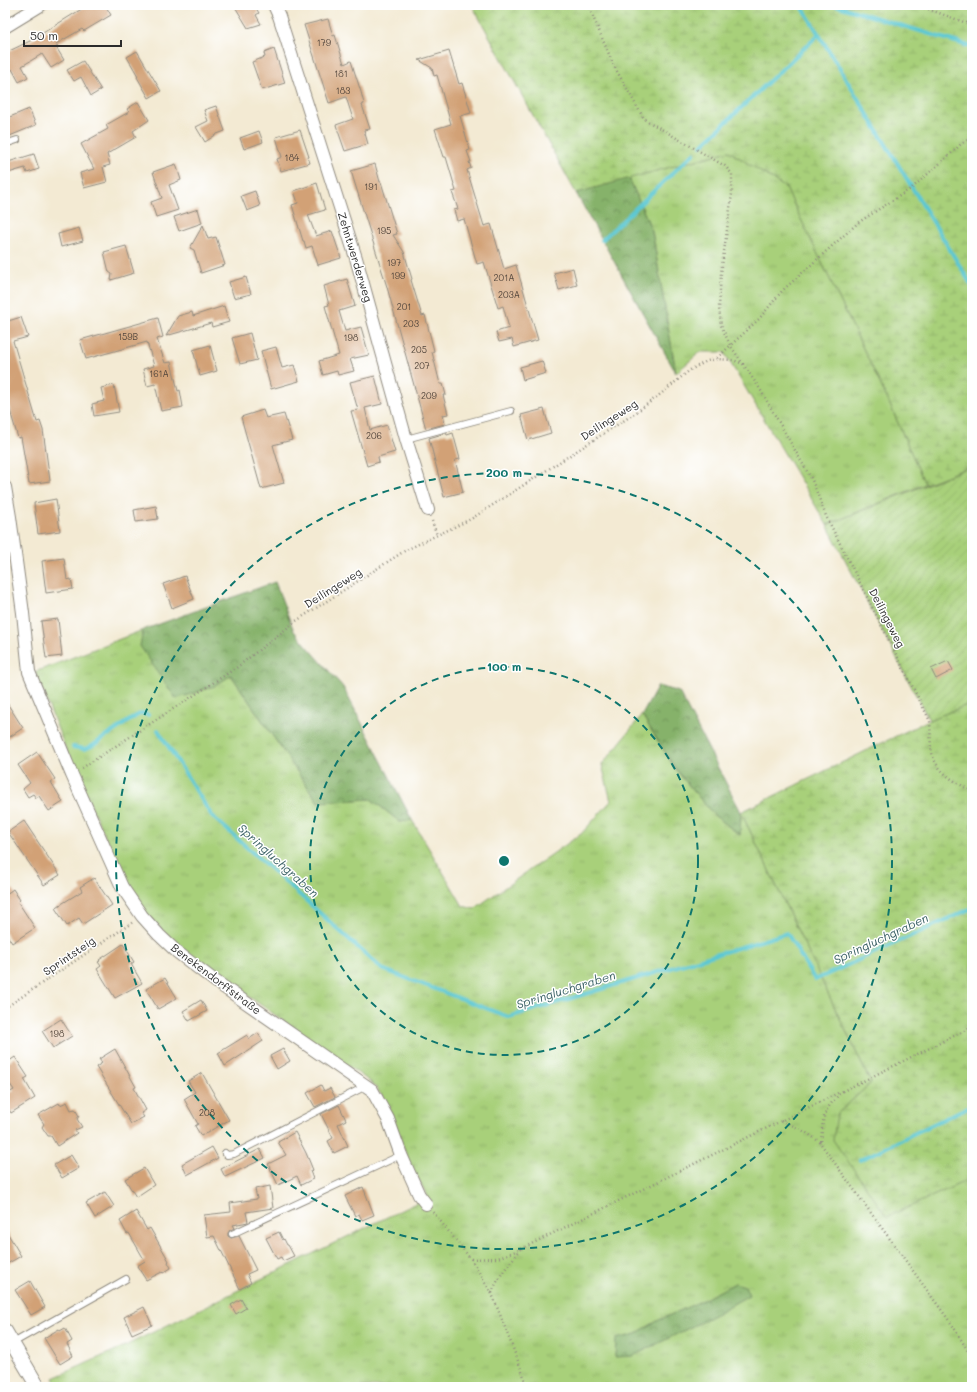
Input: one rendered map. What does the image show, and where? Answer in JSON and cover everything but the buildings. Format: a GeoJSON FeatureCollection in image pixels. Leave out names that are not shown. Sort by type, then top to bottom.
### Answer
{"type":"FeatureCollection","features":[{"type":"Feature","properties":{"kind":"street"},"geometry":{"type":"LineString","coordinates":[[5,27],[41,5]]}},
{"type":"Feature","properties":{"kind":"street","name":"Zehntwerderweg"},"geometry":{"type":"LineString","coordinates":[[274,5],[356,258],[406,439],[428,510]]}},
{"type":"Feature","properties":{"kind":"street","name":"Benekendorffstraße"},"geometry":{"type":"LineString","coordinates":[[5,487],[21,599],[29,672],[72,775],[122,887],[142,916],[177,952],[215,981],[372,1090],[388,1119],[401,1155],[419,1195],[426,1204]]}},
{"type":"Feature","properties":{"kind":"street"},"geometry":{"type":"LineString","coordinates":[[5,1331],[38,1387]]}},
{"type":"Feature","properties":{"kind":"lane"},"geometry":{"type":"LineString","coordinates":[[5,144],[17,140]]}},
{"type":"Feature","properties":{"kind":"lane"},"geometry":{"type":"LineString","coordinates":[[406,439],[511,411]]}},
{"type":"Feature","properties":{"kind":"lane"},"geometry":{"type":"LineString","coordinates":[[225,1153],[227,1155],[234,1154],[366,1086]]}},
{"type":"Feature","properties":{"kind":"lane"},"geometry":{"type":"LineString","coordinates":[[232,1234],[401,1155]]}},
{"type":"Feature","properties":{"kind":"lane"},"geometry":{"type":"LineString","coordinates":[[12,1344],[126,1279]]}},
{"type":"Feature","properties":{"kind":"path","name":"Deilingeweg"},"geometry":{"type":"LineString","coordinates":[[588,5],[614,66],[644,119],[725,166],[732,174],[732,194],[721,273],[719,308],[721,325],[730,345],[760,389],[812,480],[826,516],[930,721],[931,747],[935,762],[946,776],[972,790]]}},
{"type":"Feature","properties":{"kind":"path"},"geometry":{"type":"LineString","coordinates":[[917,5],[972,25]]}},
{"type":"Feature","properties":{"kind":"path"},"geometry":{"type":"LineString","coordinates":[[717,358],[759,318],[782,291],[859,222],[912,188],[962,143],[972,137]]}},
{"type":"Feature","properties":{"kind":"path","name":"Deilingeweg"},"geometry":{"type":"LineString","coordinates":[[72,775],[236,668],[296,621],[406,550],[471,519],[634,414],[690,370],[707,361],[717,358]]}},
{"type":"Feature","properties":{"kind":"path"},"geometry":{"type":"LineString","coordinates":[[717,358],[733,360],[743,364]]}},
{"type":"Feature","properties":{"kind":"path"},"geometry":{"type":"LineString","coordinates":[[428,510],[437,536]]}},
{"type":"Feature","properties":{"kind":"path","name":"Sprintsteig"},"geometry":{"type":"LineString","coordinates":[[5,1008],[142,916]]}},
{"type":"Feature","properties":{"kind":"path"},"geometry":{"type":"LineString","coordinates":[[471,1259],[498,1258],[521,1249],[972,1027]]}},
{"type":"Feature","properties":{"kind":"path"},"geometry":{"type":"LineString","coordinates":[[821,1144],[823,1117],[830,1103],[843,1091]]}},
{"type":"Feature","properties":{"kind":"path"},"geometry":{"type":"LineString","coordinates":[[781,1121],[793,1125],[808,1133],[821,1144],[953,1326],[972,1358]]}},
{"type":"Feature","properties":{"kind":"path"},"geometry":{"type":"LineString","coordinates":[[426,1204],[471,1259],[492,1294],[528,1387]]}},
{"type":"Feature","properties":{"kind":"path"},"geometry":{"type":"LineString","coordinates":[[492,1294],[505,1269],[521,1249]]}},
{"type":"Feature","properties":{"kind":"green space"},"geometry":{"type":"Polygon","coordinates":[[[472,5],[972,5],[972,466],[925,484],[887,398],[786,188],[729,151],[576,193],[472,5]]]}},
{"type":"Feature","properties":{"kind":"green space"},"geometry":{"type":"Polygon","coordinates":[[[729,151],[786,188],[887,398],[925,484],[827,525],[724,352],[700,352],[676,373],[652,231],[629,178],[729,151]]]}},
{"type":"Feature","properties":{"kind":"green space"},"geometry":{"type":"Polygon","coordinates":[[[629,178],[652,231],[676,373],[576,193],[629,178]]]}},
{"type":"Feature","properties":{"kind":"green space"},"geometry":{"type":"Polygon","coordinates":[[[972,466],[972,703],[929,720],[827,525],[972,466]]]}},
{"type":"Feature","properties":{"kind":"green space"},"geometry":{"type":"Polygon","coordinates":[[[275,582],[294,631],[343,687],[412,820],[400,822],[371,799],[318,802],[231,675],[215,686],[176,699],[140,646],[143,630],[275,582]]]}},
{"type":"Feature","properties":{"kind":"green space"},"geometry":{"type":"Polygon","coordinates":[[[143,630],[141,646],[215,686],[231,675],[318,802],[371,799],[400,822],[412,820],[463,906],[474,909],[581,834],[611,801],[602,765],[642,715],[676,770],[714,815],[740,835],[741,812],[871,1083],[837,1114],[887,1216],[972,1178],[972,1387],[59,1387],[54,1378],[127,1345],[428,1197],[410,1164],[383,1097],[372,1083],[180,948],[147,915],[127,884],[73,767],[35,672],[143,630]]]}},
{"type":"Feature","properties":{"kind":"green space"},"geometry":{"type":"Polygon","coordinates":[[[658,686],[679,692],[741,812],[740,835],[714,815],[676,770],[642,715],[658,686]]]}},
{"type":"Feature","properties":{"kind":"green space"},"geometry":{"type":"Polygon","coordinates":[[[972,703],[972,1178],[887,1217],[833,1140],[837,1114],[871,1083],[741,812],[929,720],[972,703]]]}},
{"type":"Feature","properties":{"kind":"green space"},"geometry":{"type":"Polygon","coordinates":[[[735,1283],[745,1286],[749,1295],[705,1320],[633,1356],[615,1357],[616,1339],[633,1335],[659,1320],[701,1301],[735,1283]]]}},
{"type":"Feature","properties":{"kind":"waterway"},"geometry":{"type":"LineString","coordinates":[[801,5],[972,286]]}},
{"type":"Feature","properties":{"kind":"waterway"},"geometry":{"type":"LineString","coordinates":[[802,7],[809,5]]}},
{"type":"Feature","properties":{"kind":"waterway"},"geometry":{"type":"LineString","coordinates":[[835,5],[972,47]]}},
{"type":"Feature","properties":{"kind":"waterway"},"geometry":{"type":"LineString","coordinates":[[701,146],[819,34]]}},
{"type":"Feature","properties":{"kind":"waterway"},"geometry":{"type":"LineString","coordinates":[[602,240],[694,153]]}},
{"type":"Feature","properties":{"kind":"waterway","name":"Springluchgraben"},"geometry":{"type":"LineString","coordinates":[[73,747],[85,749],[92,746],[136,716],[142,713],[148,715]]}},
{"type":"Feature","properties":{"kind":"waterway","name":"Springluchgraben"},"geometry":{"type":"LineString","coordinates":[[158,730],[212,816],[382,969],[509,1017],[787,933],[815,980],[972,908]]}},
{"type":"Feature","properties":{"kind":"waterway"},"geometry":{"type":"LineString","coordinates":[[860,1160],[972,1105]]}}]}
